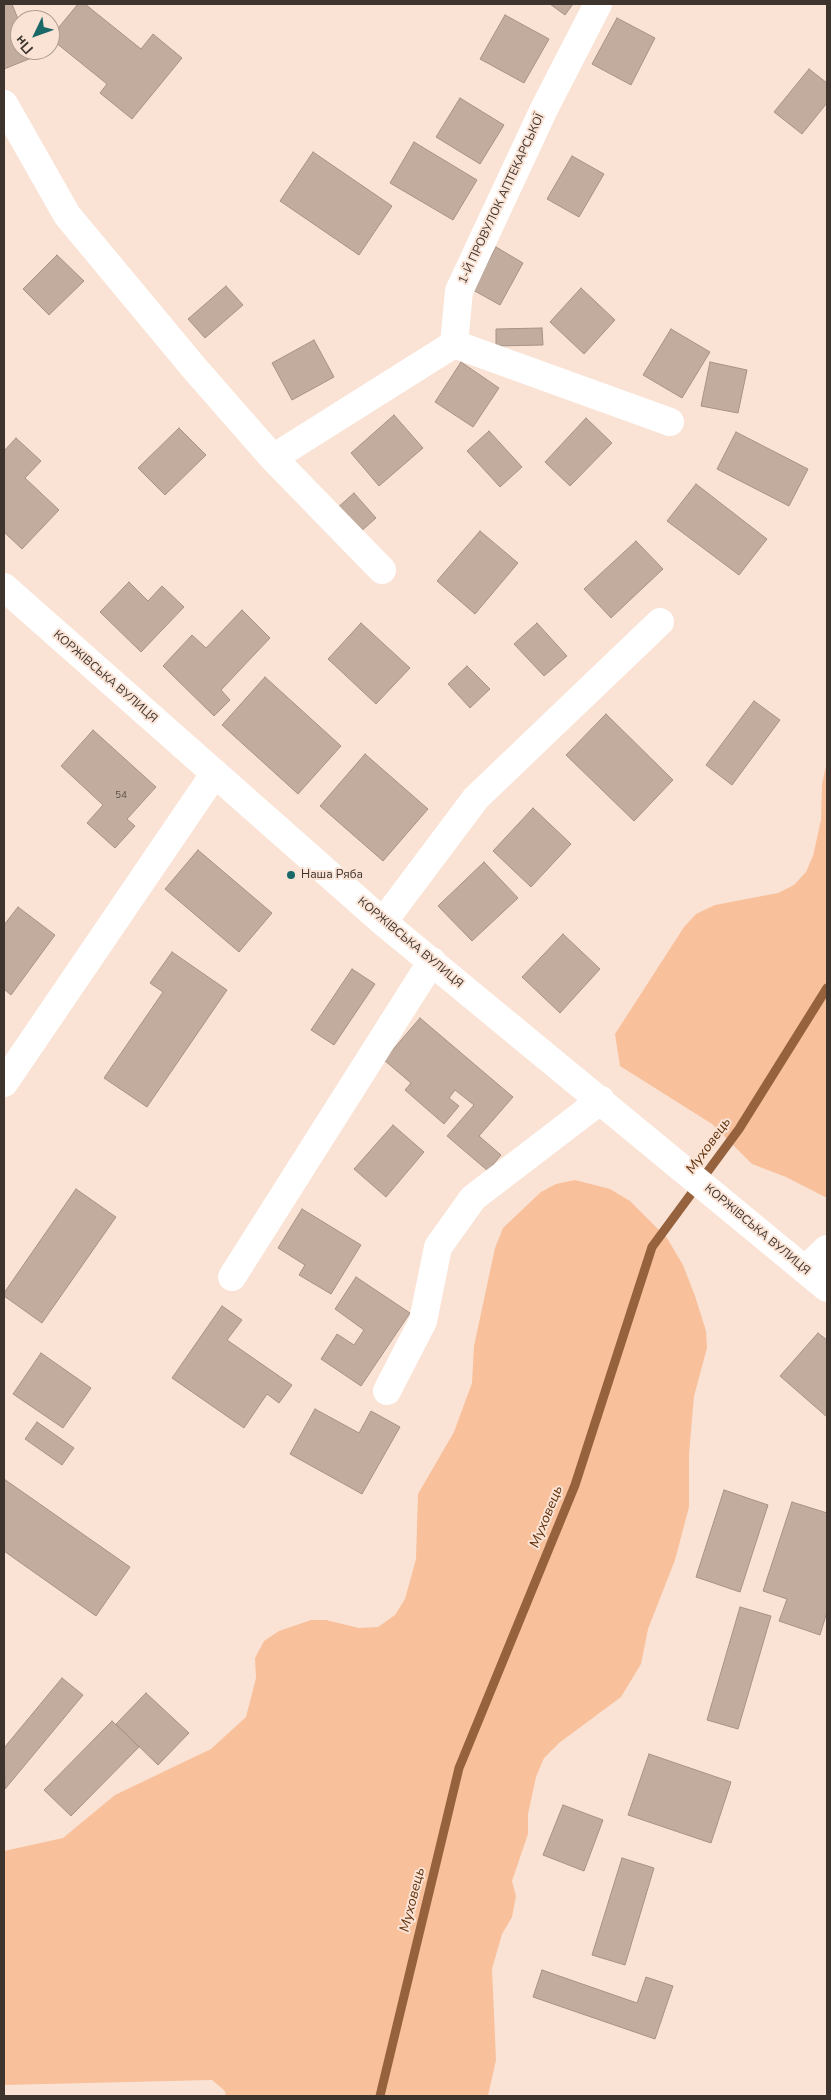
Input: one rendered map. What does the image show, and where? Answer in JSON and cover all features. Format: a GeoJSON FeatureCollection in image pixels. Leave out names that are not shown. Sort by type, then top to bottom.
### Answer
{"type":"FeatureCollection","features":[{"type":"Feature","properties":{"kind":"street","name":"1-Й ПРОВУЛОК АПТЕКАРСЬКОЇ"},"geometry":{"type":"LineString","coordinates":[[454,344],[458,291],[544,109],[598,4]]}},
{"type":"Feature","properties":{"kind":"street"},"geometry":{"type":"LineString","coordinates":[[4,104],[67,215],[195,369],[273,458],[382,570]]}},
{"type":"Feature","properties":{"kind":"street"},"geometry":{"type":"LineString","coordinates":[[273,458],[454,344],[670,422]]}},
{"type":"Feature","properties":{"kind":"street","name":"КОРЖІВСЬКА ВУЛИЦЯ"},"geometry":{"type":"LineString","coordinates":[[4,587],[383,922],[827,1288]]}},
{"type":"Feature","properties":{"kind":"street"},"geometry":{"type":"LineString","coordinates":[[383,922],[476,798],[660,622]]}},
{"type":"Feature","properties":{"kind":"street"},"geometry":{"type":"LineString","coordinates":[[4,1083],[214,773]]}},
{"type":"Feature","properties":{"kind":"street"},"geometry":{"type":"LineString","coordinates":[[232,1277],[432,962]]}},
{"type":"Feature","properties":{"kind":"street"},"geometry":{"type":"LineString","coordinates":[[387,1391],[423,1321],[438,1247],[473,1198],[601,1100]]}},
{"type":"Feature","properties":{"kind":"street"},"geometry":{"type":"LineString","coordinates":[[805,1270],[827,1249]]}},
{"type":"Feature","properties":{"kind":"shaded area"},"geometry":{"type":"Polygon","coordinates":[[[827,762],[827,1198],[786,1177],[752,1164],[712,1124],[620,1066],[615,1034],[684,927],[696,914],[715,905],[778,893],[794,885],[806,872],[813,856],[821,820],[822,784],[827,762]]]}},
{"type":"Feature","properties":{"kind":"shaded area"},"geometry":{"type":"Polygon","coordinates":[[[575,1180],[610,1189],[630,1201],[667,1238],[683,1265],[695,1296],[706,1331],[707,1348],[694,1396],[689,1454],[689,1507],[675,1560],[648,1629],[641,1664],[621,1697],[559,1743],[544,1758],[536,1777],[528,1814],[528,1834],[512,1881],[516,1896],[512,1917],[502,1934],[492,1969],[496,2060],[488,2096],[226,2096],[225,2091],[212,2080],[4,2085],[4,1851],[63,1838],[115,1795],[211,1749],[246,1717],[256,1678],[255,1658],[264,1641],[279,1631],[311,1620],[326,1620],[359,1628],[378,1627],[395,1615],[405,1599],[416,1559],[418,1494],[454,1432],[472,1383],[474,1346],[495,1248],[503,1228],[541,1192],[556,1184],[575,1180]]]}},
{"type":"Feature","properties":{"kind":"building"},"geometry":{"type":"Polygon","coordinates":[[[4,4],[12,4],[14,10],[10,10],[10,60],[26,60],[4,69],[4,4]]]}},
{"type":"Feature","properties":{"kind":"building"},"geometry":{"type":"Polygon","coordinates":[[[78,4],[85,4],[141,49],[153,34],[182,58],[132,119],[100,93],[107,84],[60,46],[60,26],[78,4]]]}},
{"type":"Feature","properties":{"kind":"building"},"geometry":{"type":"Polygon","coordinates":[[[550,4],[573,4],[565,15],[550,4]]]}},
{"type":"Feature","properties":{"kind":"building"},"geometry":{"type":"Polygon","coordinates":[[[505,15],[549,39],[524,83],[480,59],[505,15]]]}},
{"type":"Feature","properties":{"kind":"building"},"geometry":{"type":"Polygon","coordinates":[[[617,18],[655,38],[631,85],[592,64],[617,18]]]}},
{"type":"Feature","properties":{"kind":"building"},"geometry":{"type":"Polygon","coordinates":[[[809,69],[827,83],[827,103],[802,134],[774,112],[809,69]]]}},
{"type":"Feature","properties":{"kind":"building"},"geometry":{"type":"Polygon","coordinates":[[[460,98],[504,125],[480,164],[436,137],[460,98]]]}},
{"type":"Feature","properties":{"kind":"building"},"geometry":{"type":"Polygon","coordinates":[[[414,142],[477,180],[453,220],[390,183],[414,142]]]}},
{"type":"Feature","properties":{"kind":"building"},"geometry":{"type":"Polygon","coordinates":[[[313,152],[392,206],[359,255],[280,201],[313,152]]]}},
{"type":"Feature","properties":{"kind":"building"},"geometry":{"type":"Polygon","coordinates":[[[572,156],[604,174],[579,217],[547,199],[572,156]]]}},
{"type":"Feature","properties":{"kind":"building"},"geometry":{"type":"Polygon","coordinates":[[[496,247],[523,263],[500,305],[473,290],[496,247]]]}},
{"type":"Feature","properties":{"kind":"building"},"geometry":{"type":"Polygon","coordinates":[[[57,255],[84,281],[49,315],[23,289],[57,255]]]}},
{"type":"Feature","properties":{"kind":"building"},"geometry":{"type":"Polygon","coordinates":[[[226,286],[243,305],[205,338],[188,319],[226,286]]]}},
{"type":"Feature","properties":{"kind":"building"},"geometry":{"type":"Polygon","coordinates":[[[581,288],[615,320],[584,354],[550,322],[581,288]]]}},
{"type":"Feature","properties":{"kind":"building"},"geometry":{"type":"Polygon","coordinates":[[[542,328],[543,345],[496,346],[496,329],[542,328]]]}},
{"type":"Feature","properties":{"kind":"building"},"geometry":{"type":"Polygon","coordinates":[[[671,329],[710,352],[682,398],[643,375],[671,329]]]}},
{"type":"Feature","properties":{"kind":"building"},"geometry":{"type":"Polygon","coordinates":[[[314,340],[334,377],[292,400],[272,363],[314,340]]]}},
{"type":"Feature","properties":{"kind":"building"},"geometry":{"type":"Polygon","coordinates":[[[461,362],[499,388],[473,427],[435,402],[461,362]]]}},
{"type":"Feature","properties":{"kind":"building"},"geometry":{"type":"Polygon","coordinates":[[[710,362],[747,370],[738,413],[701,406],[710,362]]]}},
{"type":"Feature","properties":{"kind":"building"},"geometry":{"type":"Polygon","coordinates":[[[394,415],[423,448],[379,486],[351,453],[394,415]]]}},
{"type":"Feature","properties":{"kind":"building"},"geometry":{"type":"Polygon","coordinates":[[[586,418],[612,443],[570,486],[545,462],[586,418]]]}},
{"type":"Feature","properties":{"kind":"building"},"geometry":{"type":"Polygon","coordinates":[[[179,428],[206,455],[165,495],[138,468],[179,428]]]}},
{"type":"Feature","properties":{"kind":"building"},"geometry":{"type":"Polygon","coordinates":[[[489,431],[522,467],[500,487],[467,451],[489,431]]]}},
{"type":"Feature","properties":{"kind":"building"},"geometry":{"type":"Polygon","coordinates":[[[736,432],[808,469],[789,506],[717,469],[736,432]]]}},
{"type":"Feature","properties":{"kind":"building"},"geometry":{"type":"Polygon","coordinates":[[[16,438],[41,461],[25,478],[59,510],[22,549],[4,532],[4,451],[16,438]]]}},
{"type":"Feature","properties":{"kind":"building"},"geometry":{"type":"Polygon","coordinates":[[[696,484],[767,539],[739,575],[667,521],[696,484]]]}},
{"type":"Feature","properties":{"kind":"building"},"geometry":{"type":"Polygon","coordinates":[[[354,493],[376,518],[358,534],[336,509],[354,493]]]}},
{"type":"Feature","properties":{"kind":"building"},"geometry":{"type":"Polygon","coordinates":[[[480,531],[518,563],[475,614],[437,581],[480,531]]]}},
{"type":"Feature","properties":{"kind":"building"},"geometry":{"type":"Polygon","coordinates":[[[636,541],[663,569],[611,618],[584,589],[636,541]]]}},
{"type":"Feature","properties":{"kind":"building"},"geometry":{"type":"Polygon","coordinates":[[[129,582],[148,601],[162,586],[184,607],[141,652],[100,612],[129,582]]]}},
{"type":"Feature","properties":{"kind":"building"},"geometry":{"type":"Polygon","coordinates":[[[242,610],[270,638],[221,690],[230,700],[214,716],[163,666],[192,635],[206,648],[242,610]]]}},
{"type":"Feature","properties":{"kind":"building"},"geometry":{"type":"Polygon","coordinates":[[[361,623],[410,668],[376,704],[328,659],[361,623]]]}},
{"type":"Feature","properties":{"kind":"building"},"geometry":{"type":"Polygon","coordinates":[[[537,623],[567,656],[544,676],[514,644],[537,623]]]}},
{"type":"Feature","properties":{"kind":"building"},"geometry":{"type":"Polygon","coordinates":[[[467,666],[490,689],[470,708],[448,684],[467,666]]]}},
{"type":"Feature","properties":{"kind":"building"},"geometry":{"type":"Polygon","coordinates":[[[265,677],[341,746],[298,794],[222,725],[265,677]]]}},
{"type":"Feature","properties":{"kind":"building"},"geometry":{"type":"Polygon","coordinates":[[[754,701],[780,720],[732,785],[706,765],[754,701]]]}},
{"type":"Feature","properties":{"kind":"building"},"geometry":{"type":"Polygon","coordinates":[[[606,714],[673,780],[634,821],[566,755],[606,714]]]}},
{"type":"Feature","properties":{"kind":"building"},"geometry":{"type":"Polygon","coordinates":[[[93,730],[156,787],[127,819],[135,826],[115,848],[87,823],[103,805],[61,766],[93,730]]]}},
{"type":"Feature","properties":{"kind":"building"},"geometry":{"type":"Polygon","coordinates":[[[365,754],[428,809],[383,861],[320,806],[365,754]]]}},
{"type":"Feature","properties":{"kind":"building"},"geometry":{"type":"Polygon","coordinates":[[[533,808],[571,844],[531,887],[493,851],[533,808]]]}},
{"type":"Feature","properties":{"kind":"building"},"geometry":{"type":"Polygon","coordinates":[[[198,850],[272,913],[239,952],[165,889],[198,850]]]}},
{"type":"Feature","properties":{"kind":"building"},"geometry":{"type":"Polygon","coordinates":[[[484,862],[518,898],[472,941],[438,906],[484,862]]]}},
{"type":"Feature","properties":{"kind":"building"},"geometry":{"type":"Polygon","coordinates":[[[18,907],[55,935],[11,995],[4,989],[4,925],[18,907]]]}},
{"type":"Feature","properties":{"kind":"building"},"geometry":{"type":"Polygon","coordinates":[[[563,934],[600,969],[560,1013],[522,977],[563,934]]]}},
{"type":"Feature","properties":{"kind":"building"},"geometry":{"type":"Polygon","coordinates":[[[172,952],[227,990],[147,1107],[104,1078],[163,992],[150,983],[172,952]]]}},
{"type":"Feature","properties":{"kind":"building"},"geometry":{"type":"Polygon","coordinates":[[[352,969],[375,984],[334,1045],[311,1030],[352,969]]]}},
{"type":"Feature","properties":{"kind":"building"},"geometry":{"type":"Polygon","coordinates":[[[420,1018],[513,1097],[479,1136],[501,1155],[488,1171],[447,1136],[474,1105],[455,1090],[449,1098],[459,1106],[444,1124],[405,1090],[411,1083],[384,1060],[420,1018]]]}},
{"type":"Feature","properties":{"kind":"building"},"geometry":{"type":"Polygon","coordinates":[[[393,1125],[424,1152],[386,1197],[354,1169],[393,1125]]]}},
{"type":"Feature","properties":{"kind":"building"},"geometry":{"type":"Polygon","coordinates":[[[76,1189],[116,1217],[42,1323],[4,1296],[4,1293],[76,1189]]]}},
{"type":"Feature","properties":{"kind":"building"},"geometry":{"type":"Polygon","coordinates":[[[302,1209],[361,1245],[331,1294],[299,1275],[305,1265],[278,1248],[302,1209]]]}},
{"type":"Feature","properties":{"kind":"building"},"geometry":{"type":"Polygon","coordinates":[[[356,1277],[410,1313],[361,1386],[321,1359],[337,1334],[354,1345],[364,1330],[335,1309],[356,1277]]]}},
{"type":"Feature","properties":{"kind":"building"},"geometry":{"type":"Polygon","coordinates":[[[222,1306],[242,1320],[227,1340],[292,1385],[279,1403],[267,1394],[244,1428],[172,1378],[222,1306]]]}},
{"type":"Feature","properties":{"kind":"building"},"geometry":{"type":"Polygon","coordinates":[[[818,1333],[827,1340],[827,1417],[780,1376],[818,1333]]]}},
{"type":"Feature","properties":{"kind":"building"},"geometry":{"type":"Polygon","coordinates":[[[41,1353],[91,1388],[63,1428],[13,1394],[41,1353]]]}},
{"type":"Feature","properties":{"kind":"building"},"geometry":{"type":"Polygon","coordinates":[[[315,1409],[359,1433],[371,1411],[400,1427],[362,1494],[290,1454],[315,1409]]]}},
{"type":"Feature","properties":{"kind":"building"},"geometry":{"type":"Polygon","coordinates":[[[37,1422],[74,1448],[62,1465],[25,1439],[37,1422]]]}},
{"type":"Feature","properties":{"kind":"building"},"geometry":{"type":"Polygon","coordinates":[[[4,1479],[130,1567],[96,1616],[4,1551],[4,1479]]]}},
{"type":"Feature","properties":{"kind":"building"},"geometry":{"type":"Polygon","coordinates":[[[724,1490],[768,1505],[740,1592],[696,1577],[724,1490]]]}},
{"type":"Feature","properties":{"kind":"building"},"geometry":{"type":"Polygon","coordinates":[[[792,1502],[827,1513],[827,1612],[820,1635],[779,1621],[787,1599],[763,1591],[792,1502]]]}},
{"type":"Feature","properties":{"kind":"building"},"geometry":{"type":"Polygon","coordinates":[[[740,1607],[771,1616],[738,1729],[707,1720],[740,1607]]]}},
{"type":"Feature","properties":{"kind":"building"},"geometry":{"type":"Polygon","coordinates":[[[62,1678],[83,1695],[5,1789],[4,1748],[62,1678]]]}},
{"type":"Feature","properties":{"kind":"building"},"geometry":{"type":"Polygon","coordinates":[[[146,1693],[189,1733],[158,1765],[116,1724],[146,1693]]]}},
{"type":"Feature","properties":{"kind":"building"},"geometry":{"type":"Polygon","coordinates":[[[112,1721],[139,1747],[71,1816],[44,1790],[112,1721]]]}},
{"type":"Feature","properties":{"kind":"building"},"geometry":{"type":"Polygon","coordinates":[[[649,1754],[731,1782],[711,1843],[628,1815],[649,1754]]]}},
{"type":"Feature","properties":{"kind":"building"},"geometry":{"type":"Polygon","coordinates":[[[563,1805],[603,1820],[584,1871],[543,1855],[563,1805]]]}},
{"type":"Feature","properties":{"kind":"building"},"geometry":{"type":"Polygon","coordinates":[[[622,1858],[654,1868],[625,1965],[592,1955],[622,1858]]]}},
{"type":"Feature","properties":{"kind":"building"},"geometry":{"type":"Polygon","coordinates":[[[542,1970],[637,2003],[646,1977],[673,1986],[655,2039],[533,1997],[542,1970]]]}},
{"type":"Feature","properties":{"kind":"waterway","name":"Муховець"},"geometry":{"type":"LineString","coordinates":[[380,2096],[459,1768],[575,1485],[652,1247],[739,1129],[827,988]]}},
{"type":"Feature","properties":{"kind":"place","name":"Наша Ряба"},"geometry":{"type":"Point","coordinates":[291,875]}}]}
